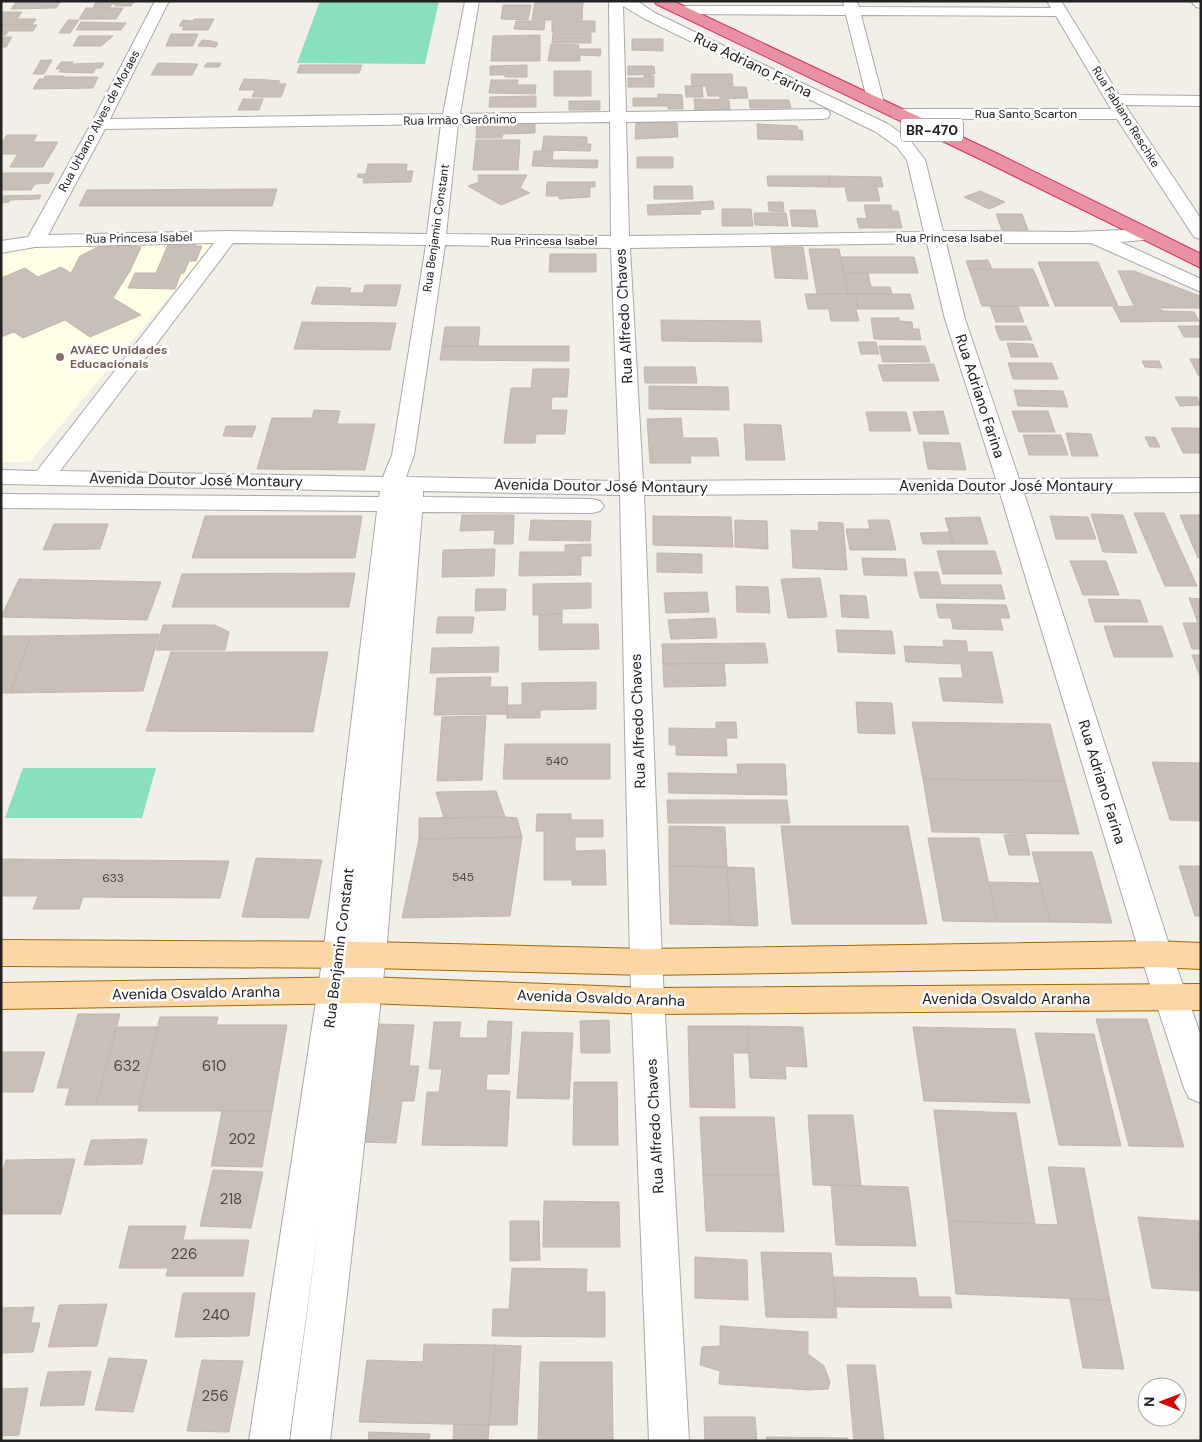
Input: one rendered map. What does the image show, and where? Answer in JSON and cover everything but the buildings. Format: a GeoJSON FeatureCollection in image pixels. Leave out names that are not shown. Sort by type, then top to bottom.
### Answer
{"type":"FeatureCollection","features":[{"type":"Feature","properties":{"kind":"highway","name":"BR-470"},"geometry":{"type":"LineString","coordinates":[[661,1],[990,157],[1201,262]]}},
{"type":"Feature","properties":{"kind":"main road","name":"Avenida Osvaldo Aranha"},"geometry":{"type":"LineString","coordinates":[[1,953],[370,954],[646,962],[1173,982]]}},
{"type":"Feature","properties":{"kind":"main road","name":"Avenida Osvaldo Aranha"},"geometry":{"type":"LineString","coordinates":[[1,996],[366,990],[650,1001],[1173,982],[1201,956]]}},
{"type":"Feature","properties":{"kind":"street","name":"Rua Urbano Alves de Moraes"},"geometry":{"type":"LineString","coordinates":[[35,241],[162,1]]}},
{"type":"Feature","properties":{"kind":"street","name":"Rua Benjamin Constant"},"geometry":{"type":"LineString","coordinates":[[310,1441],[370,954],[403,455],[436,240],[450,121],[472,1]]}},
{"type":"Feature","properties":{"kind":"street","name":"Rua Alfredo Chaves"},"geometry":{"type":"LineString","coordinates":[[616,1],[620,242],[632,497],[646,962],[650,1001],[669,1441]]}},
{"type":"Feature","properties":{"kind":"street","name":"Rua Adriano Farina"},"geometry":{"type":"LineString","coordinates":[[626,1],[650,16],[882,128],[903,143],[916,160],[956,319],[1173,982],[1201,1088]]}},
{"type":"Feature","properties":{"kind":"street"},"geometry":{"type":"LineString","coordinates":[[1198,1],[1201,4]]}},
{"type":"Feature","properties":{"kind":"street"},"geometry":{"type":"LineString","coordinates":[[679,10],[852,7],[1057,7]]}},
{"type":"Feature","properties":{"kind":"street"},"geometry":{"type":"LineString","coordinates":[[852,7],[876,103]]}},
{"type":"Feature","properties":{"kind":"street","name":"Rua Fabiano Reschke"},"geometry":{"type":"LineString","coordinates":[[1057,7],[1201,233]]}},
{"type":"Feature","properties":{"kind":"street","name":"Rua Santo Scarton"},"geometry":{"type":"LineString","coordinates":[[899,114],[1119,107],[1201,101]]}},
{"type":"Feature","properties":{"kind":"street","name":"Rua Irmão Gerônimo"},"geometry":{"type":"LineString","coordinates":[[98,124],[450,121],[822,114]]}},
{"type":"Feature","properties":{"kind":"street","name":"Rua Princesa Isabel"},"geometry":{"type":"LineString","coordinates":[[1,247],[35,241],[228,237],[620,242],[934,237],[1094,238],[1148,235]]}},
{"type":"Feature","properties":{"kind":"street"},"geometry":{"type":"LineString","coordinates":[[44,477],[228,237]]}},
{"type":"Feature","properties":{"kind":"street"},"geometry":{"type":"LineString","coordinates":[[1094,238],[1201,286]]}},
{"type":"Feature","properties":{"kind":"street"},"geometry":{"type":"LineString","coordinates":[[2,502],[7,477]]}},
{"type":"Feature","properties":{"kind":"street","name":"Avenida Doutor José Montaury"},"geometry":{"type":"LineString","coordinates":[[7,477],[44,477],[401,495]]}},
{"type":"Feature","properties":{"kind":"street","name":"Avenida Doutor José Montaury"},"geometry":{"type":"LineString","coordinates":[[1012,494],[1201,485]]}},
{"type":"Feature","properties":{"kind":"street","name":"Avenida Doutor José Montaury"},"geometry":{"type":"LineString","coordinates":[[2,502],[401,495],[632,497],[1012,494],[1201,500]]}},
{"type":"Feature","properties":{"kind":"street","name":"Rua Benjamin Constant"},"geometry":{"type":"LineString","coordinates":[[269,1441],[340,955],[401,495]]}},
{"type":"Feature","properties":{"kind":"shaded area","name":"AVAEC Unidades Educacionais"},"geometry":{"type":"Polygon","coordinates":[[[216,241],[30,462],[1,462],[1,253],[38,246],[216,241]]]}},
{"type":"Feature","properties":{"kind":"green space"},"geometry":{"type":"Polygon","coordinates":[[[320,1],[439,1],[425,64],[297,63],[320,1]]]}},
{"type":"Feature","properties":{"kind":"green space"},"geometry":{"type":"Polygon","coordinates":[[[23,768],[156,768],[142,818],[5,818],[23,768]]]}},
{"type":"Feature","properties":{"kind":"place","name":"AVAEC Unidades Educacionais"},"geometry":{"type":"Point","coordinates":[60,357]}}]}
